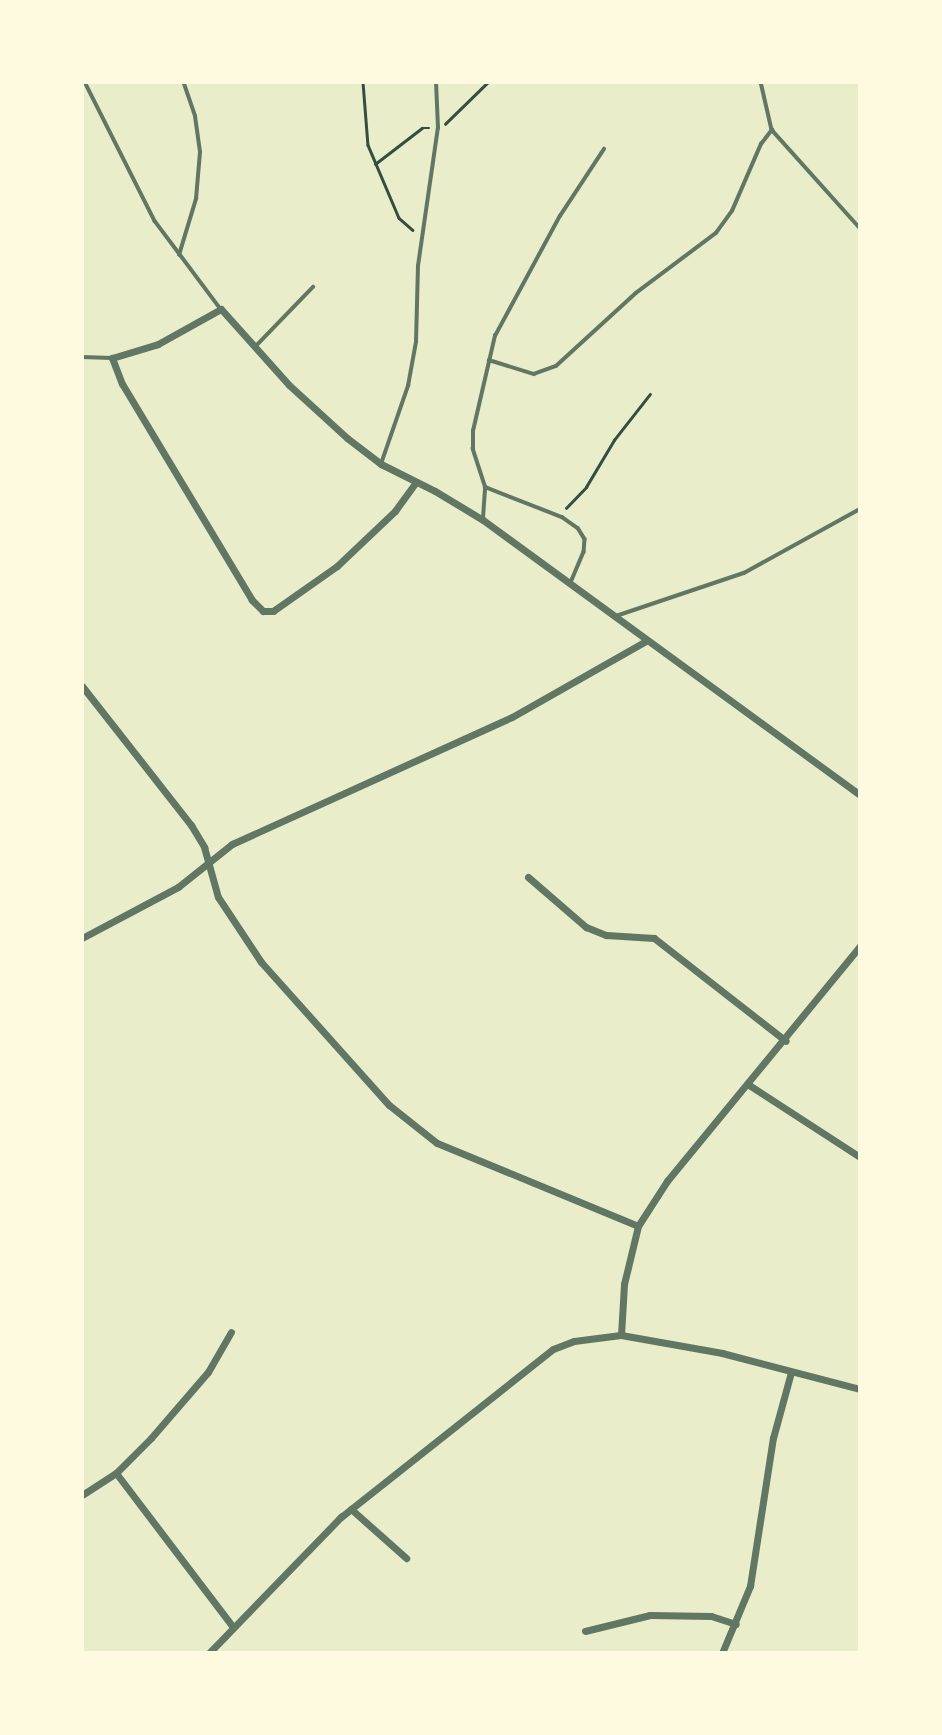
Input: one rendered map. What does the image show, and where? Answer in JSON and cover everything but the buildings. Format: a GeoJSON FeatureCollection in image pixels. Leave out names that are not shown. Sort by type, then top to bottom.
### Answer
{"type":"FeatureCollection","features":[{"type":"Feature","properties":{"kind":"street"},"geometry":{"type":"LineString","coordinates":[[416,482],[395,511],[337,566],[273,611],[264,611],[252,600],[122,384],[111,358],[158,344],[221,309],[254,347],[346,438],[382,464],[416,482],[483,520],[860,795]]}},
{"type":"Feature","properties":{"kind":"street"},"geometry":{"type":"LineString","coordinates":[[82,938],[178,887],[232,844],[512,717],[646,641]]}},
{"type":"Feature","properties":{"kind":"street"},"geometry":{"type":"LineString","coordinates":[[82,686],[191,825],[209,861],[218,897],[261,962],[389,1105],[438,1143],[638,1226]]}},
{"type":"Feature","properties":{"kind":"street"},"geometry":{"type":"LineString","coordinates":[[528,877],[586,927],[606,935],[654,938],[786,1041]]}},
{"type":"Feature","properties":{"kind":"street"},"geometry":{"type":"LineString","coordinates":[[621,1335],[624,1284],[638,1226],[667,1181],[786,1041],[860,946]]}},
{"type":"Feature","properties":{"kind":"street"},"geometry":{"type":"LineString","coordinates":[[749,1084],[860,1157]]}},
{"type":"Feature","properties":{"kind":"street"},"geometry":{"type":"LineString","coordinates":[[82,1495],[116,1473],[208,1372],[231,1332]]}},
{"type":"Feature","properties":{"kind":"street"},"geometry":{"type":"LineString","coordinates":[[209,1653],[351,1509],[553,1349],[574,1341],[621,1335],[860,1389]]}},
{"type":"Feature","properties":{"kind":"street"},"geometry":{"type":"LineString","coordinates":[[722,1653],[736,1624],[752,1576],[773,1438],[791,1372]]}},
{"type":"Feature","properties":{"kind":"street"},"geometry":{"type":"LineString","coordinates":[[116,1473],[233,1627]]}},
{"type":"Feature","properties":{"kind":"street"},"geometry":{"type":"LineString","coordinates":[[351,1509],[406,1558]]}},
{"type":"Feature","properties":{"kind":"street"},"geometry":{"type":"LineString","coordinates":[[585,1630],[650,1615],[711,1616],[736,1624]]}},
{"type":"Feature","properties":{"kind":"lane"},"geometry":{"type":"LineString","coordinates":[[85,82],[155,221],[221,309]]}},
{"type":"Feature","properties":{"kind":"lane"},"geometry":{"type":"LineString","coordinates":[[179,255],[196,199],[200,152],[195,116],[183,82]]}},
{"type":"Feature","properties":{"kind":"lane"},"geometry":{"type":"LineString","coordinates":[[382,464],[408,386],[416,342],[422,237],[438,128],[436,82]]}},
{"type":"Feature","properties":{"kind":"lane"},"geometry":{"type":"LineString","coordinates":[[761,82],[772,130],[860,228]]}},
{"type":"Feature","properties":{"kind":"lane"},"geometry":{"type":"LineString","coordinates":[[489,360],[534,374],[556,366],[636,293],[716,233],[732,211],[761,144],[772,130]]}},
{"type":"Feature","properties":{"kind":"lane"},"geometry":{"type":"LineString","coordinates":[[483,520],[485,487],[473,449],[473,431],[489,360],[515,293],[604,149]]}},
{"type":"Feature","properties":{"kind":"lane"},"geometry":{"type":"LineString","coordinates":[[254,347],[313,287]]}},
{"type":"Feature","properties":{"kind":"lane"},"geometry":{"type":"LineString","coordinates":[[82,357],[111,358]]}},
{"type":"Feature","properties":{"kind":"lane"},"geometry":{"type":"LineString","coordinates":[[485,487],[562,517],[584,539],[571,583]]}},
{"type":"Feature","properties":{"kind":"lane"},"geometry":{"type":"LineString","coordinates":[[614,616],[744,573],[860,509]]}},
{"type":"Feature","properties":{"kind":"path"},"geometry":{"type":"LineString","coordinates":[[363,82],[368,145],[383,185],[399,218],[422,237]]}},
{"type":"Feature","properties":{"kind":"path"},"geometry":{"type":"LineString","coordinates":[[562,517],[650,394]]}}]}
